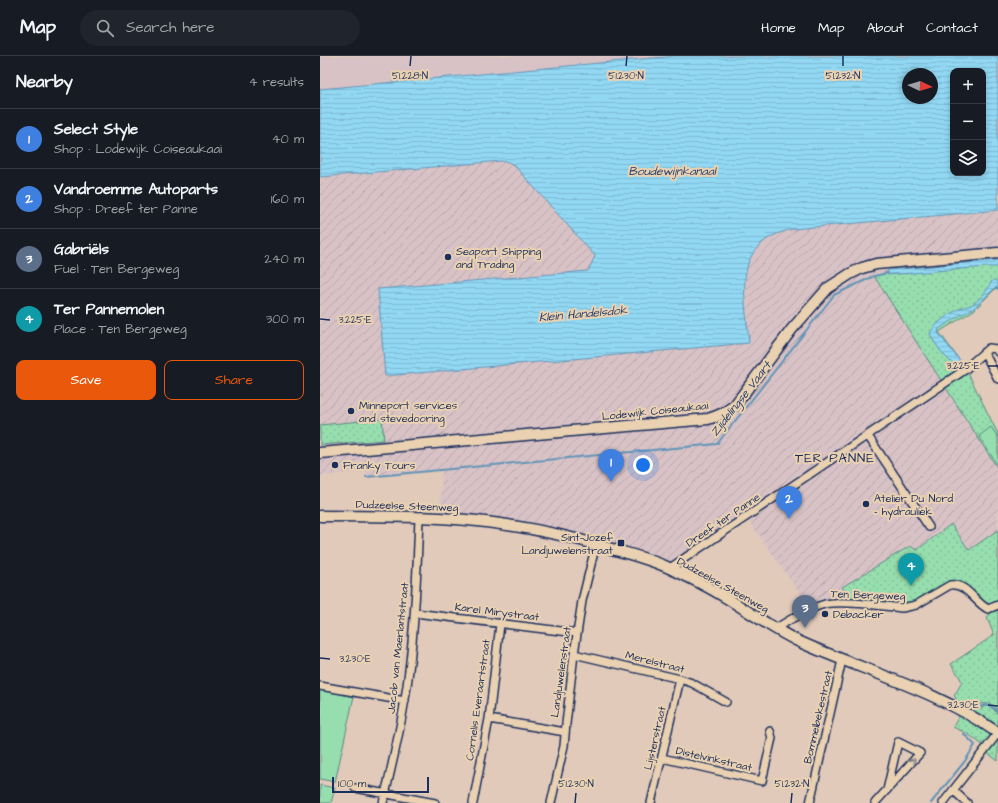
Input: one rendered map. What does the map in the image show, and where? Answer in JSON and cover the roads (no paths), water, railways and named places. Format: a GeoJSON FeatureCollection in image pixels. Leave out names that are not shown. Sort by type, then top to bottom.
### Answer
{"type":"FeatureCollection","features":[{"type":"Feature","properties":{"kind":"street","name":"Lodewijk Coiseaukaai"},"geometry":{"type":"LineString","coordinates":[[320,453],[708,419],[727,412],[735,405],[803,316],[828,288],[838,280],[862,268],[876,264],[998,253]]}},
{"type":"Feature","properties":{"kind":"street"},"geometry":{"type":"LineString","coordinates":[[998,352],[996,348],[989,348],[984,352],[998,379]]}},
{"type":"Feature","properties":{"kind":"street","name":"Dreef ter Panne"},"geometry":{"type":"LineString","coordinates":[[670,568],[955,377],[984,352]]}},
{"type":"Feature","properties":{"kind":"street"},"geometry":{"type":"LineString","coordinates":[[868,436],[929,528]]}},
{"type":"Feature","properties":{"kind":"street","name":"Dudzeelse Steenweg"},"geometry":{"type":"LineString","coordinates":[[320,516],[440,518],[511,525],[596,544],[650,561],[670,568],[724,596],[797,641],[936,697],[969,714],[998,733]]}},
{"type":"Feature","properties":{"kind":"street","name":"Jacob van Maerlantstraat"},"geometry":{"type":"LineString","coordinates":[[383,803],[394,757],[404,701],[415,613],[419,518]]}},
{"type":"Feature","properties":{"kind":"street","name":"Landjuwelenstraat"},"geometry":{"type":"LineString","coordinates":[[551,803],[564,746],[574,654],[582,601],[596,544]]}},
{"type":"Feature","properties":{"kind":"street","name":"Ten Bergeweg"},"geometry":{"type":"LineString","coordinates":[[776,629],[804,612],[825,604],[838,603],[902,608],[910,607],[950,585],[962,587],[982,606],[988,609],[998,605]]}},
{"type":"Feature","properties":{"kind":"street","name":"Karel Mirystraat"},"geometry":{"type":"LineString","coordinates":[[415,613],[577,633]]}},
{"type":"Feature","properties":{"kind":"street","name":"Cornelis Everaartstraat"},"geometry":{"type":"LineString","coordinates":[[473,803],[489,719],[500,624]]}},
{"type":"Feature","properties":{"kind":"street","name":"Merelstraat"},"geometry":{"type":"LineString","coordinates":[[574,654],[680,679],[726,702]]}},
{"type":"Feature","properties":{"kind":"street","name":"Bommelbekestraat"},"geometry":{"type":"LineString","coordinates":[[810,803],[842,660]]}},
{"type":"Feature","properties":{"kind":"street","name":"Lijsterstraat"},"geometry":{"type":"LineString","coordinates":[[651,803],[680,679]]}},
{"type":"Feature","properties":{"kind":"street"},"geometry":{"type":"LineString","coordinates":[[320,686],[404,701]]}},
{"type":"Feature","properties":{"kind":"street"},"geometry":{"type":"LineString","coordinates":[[489,719],[565,732]]}},
{"type":"Feature","properties":{"kind":"street","name":"Distelvinkstraat"},"geometry":{"type":"LineString","coordinates":[[662,758],[762,782],[772,738],[770,731]]}},
{"type":"Feature","properties":{"kind":"street"},"geometry":{"type":"LineString","coordinates":[[943,803],[998,733]]}},
{"type":"Feature","properties":{"kind":"street"},"geometry":{"type":"LineString","coordinates":[[875,803],[887,790],[906,769],[920,753],[898,742],[887,790]]}},
{"type":"Feature","properties":{"kind":"street"},"geometry":{"type":"LineString","coordinates":[[355,788],[435,803]]}},
{"type":"Feature","properties":{"kind":"street"},"geometry":{"type":"LineString","coordinates":[[953,790],[967,803]]}},
{"type":"Feature","properties":{"kind":"water","name":"Boudewijnkanaal"},"geometry":{"type":"Polygon","coordinates":[[[675,56],[998,56],[998,210],[793,229],[773,236],[759,246],[750,258],[746,273],[745,306],[749,343],[385,376],[378,289],[588,271],[595,256],[514,165],[508,162],[501,161],[320,177],[320,89],[675,56]]]}},
{"type":"Feature","properties":{"kind":"water"},"geometry":{"type":"Polygon","coordinates":[[[998,260],[998,267],[887,275],[887,271],[889,270],[998,260]]]}},
{"type":"Feature","properties":{"kind":"water"},"geometry":{"type":"Polygon","coordinates":[[[994,280],[998,282],[998,290],[996,287],[974,308],[939,329],[938,333],[961,362],[960,365],[956,366],[941,352],[930,334],[938,323],[946,316],[977,301],[986,292],[991,282],[994,280]]]}},
{"type":"Feature","properties":{"kind":"waterway","name":"Zijdelingse Vaart"},"geometry":{"type":"LineString","coordinates":[[366,477],[717,444],[834,295],[874,276],[888,273]]}},
{"type":"Feature","properties":{"kind":"waterway"},"geometry":{"type":"LineString","coordinates":[[978,709],[986,705],[998,712]]}},
{"type":"Feature","properties":{"kind":"waterway"},"geometry":{"type":"LineString","coordinates":[[931,803],[965,761],[975,745],[964,734]]}},
{"type":"Feature","properties":{"kind":"place","name":"Seaport Shipping and Trading"},"geometry":{"type":"Point","coordinates":[448,257]}},
{"type":"Feature","properties":{"kind":"place","name":"Minneport services and stevedooring"},"geometry":{"type":"Point","coordinates":[351,411]}},
{"type":"Feature","properties":{"kind":"place","name":"Franky Tours"},"geometry":{"type":"Point","coordinates":[335,465]}},
{"type":"Feature","properties":{"kind":"place","name":"Select Style"},"geometry":{"type":"Point","coordinates":[611,482]}},
{"type":"Feature","properties":{"kind":"place","name":"Atelier Du Nord - hydrauliek"},"geometry":{"type":"Point","coordinates":[866,504]}},
{"type":"Feature","properties":{"kind":"place","name":"Vandroemme Autoparts"},"geometry":{"type":"Point","coordinates":[789,519]}},
{"type":"Feature","properties":{"kind":"place","name":"Sint-Jozef Landjuwelenstraat"},"geometry":{"type":"Point","coordinates":[621,543]}},
{"type":"Feature","properties":{"kind":"place","name":"Ter Pannemolen"},"geometry":{"type":"Point","coordinates":[911,586]}},
{"type":"Feature","properties":{"kind":"place","name":"Debacker"},"geometry":{"type":"Point","coordinates":[825,614]}},
{"type":"Feature","properties":{"kind":"place","name":"Gabriëls"},"geometry":{"type":"Point","coordinates":[805,628]}},
{"type":"Feature","properties":{"kind":"district","name":"TER PANNE"},"geometry":{"type":"Point","coordinates":[835,458]}},
{"type":"Feature","properties":{"kind":"water label","name":"Klein Handelsdok"},"geometry":{"type":"Point","coordinates":[583,314]}}]}
